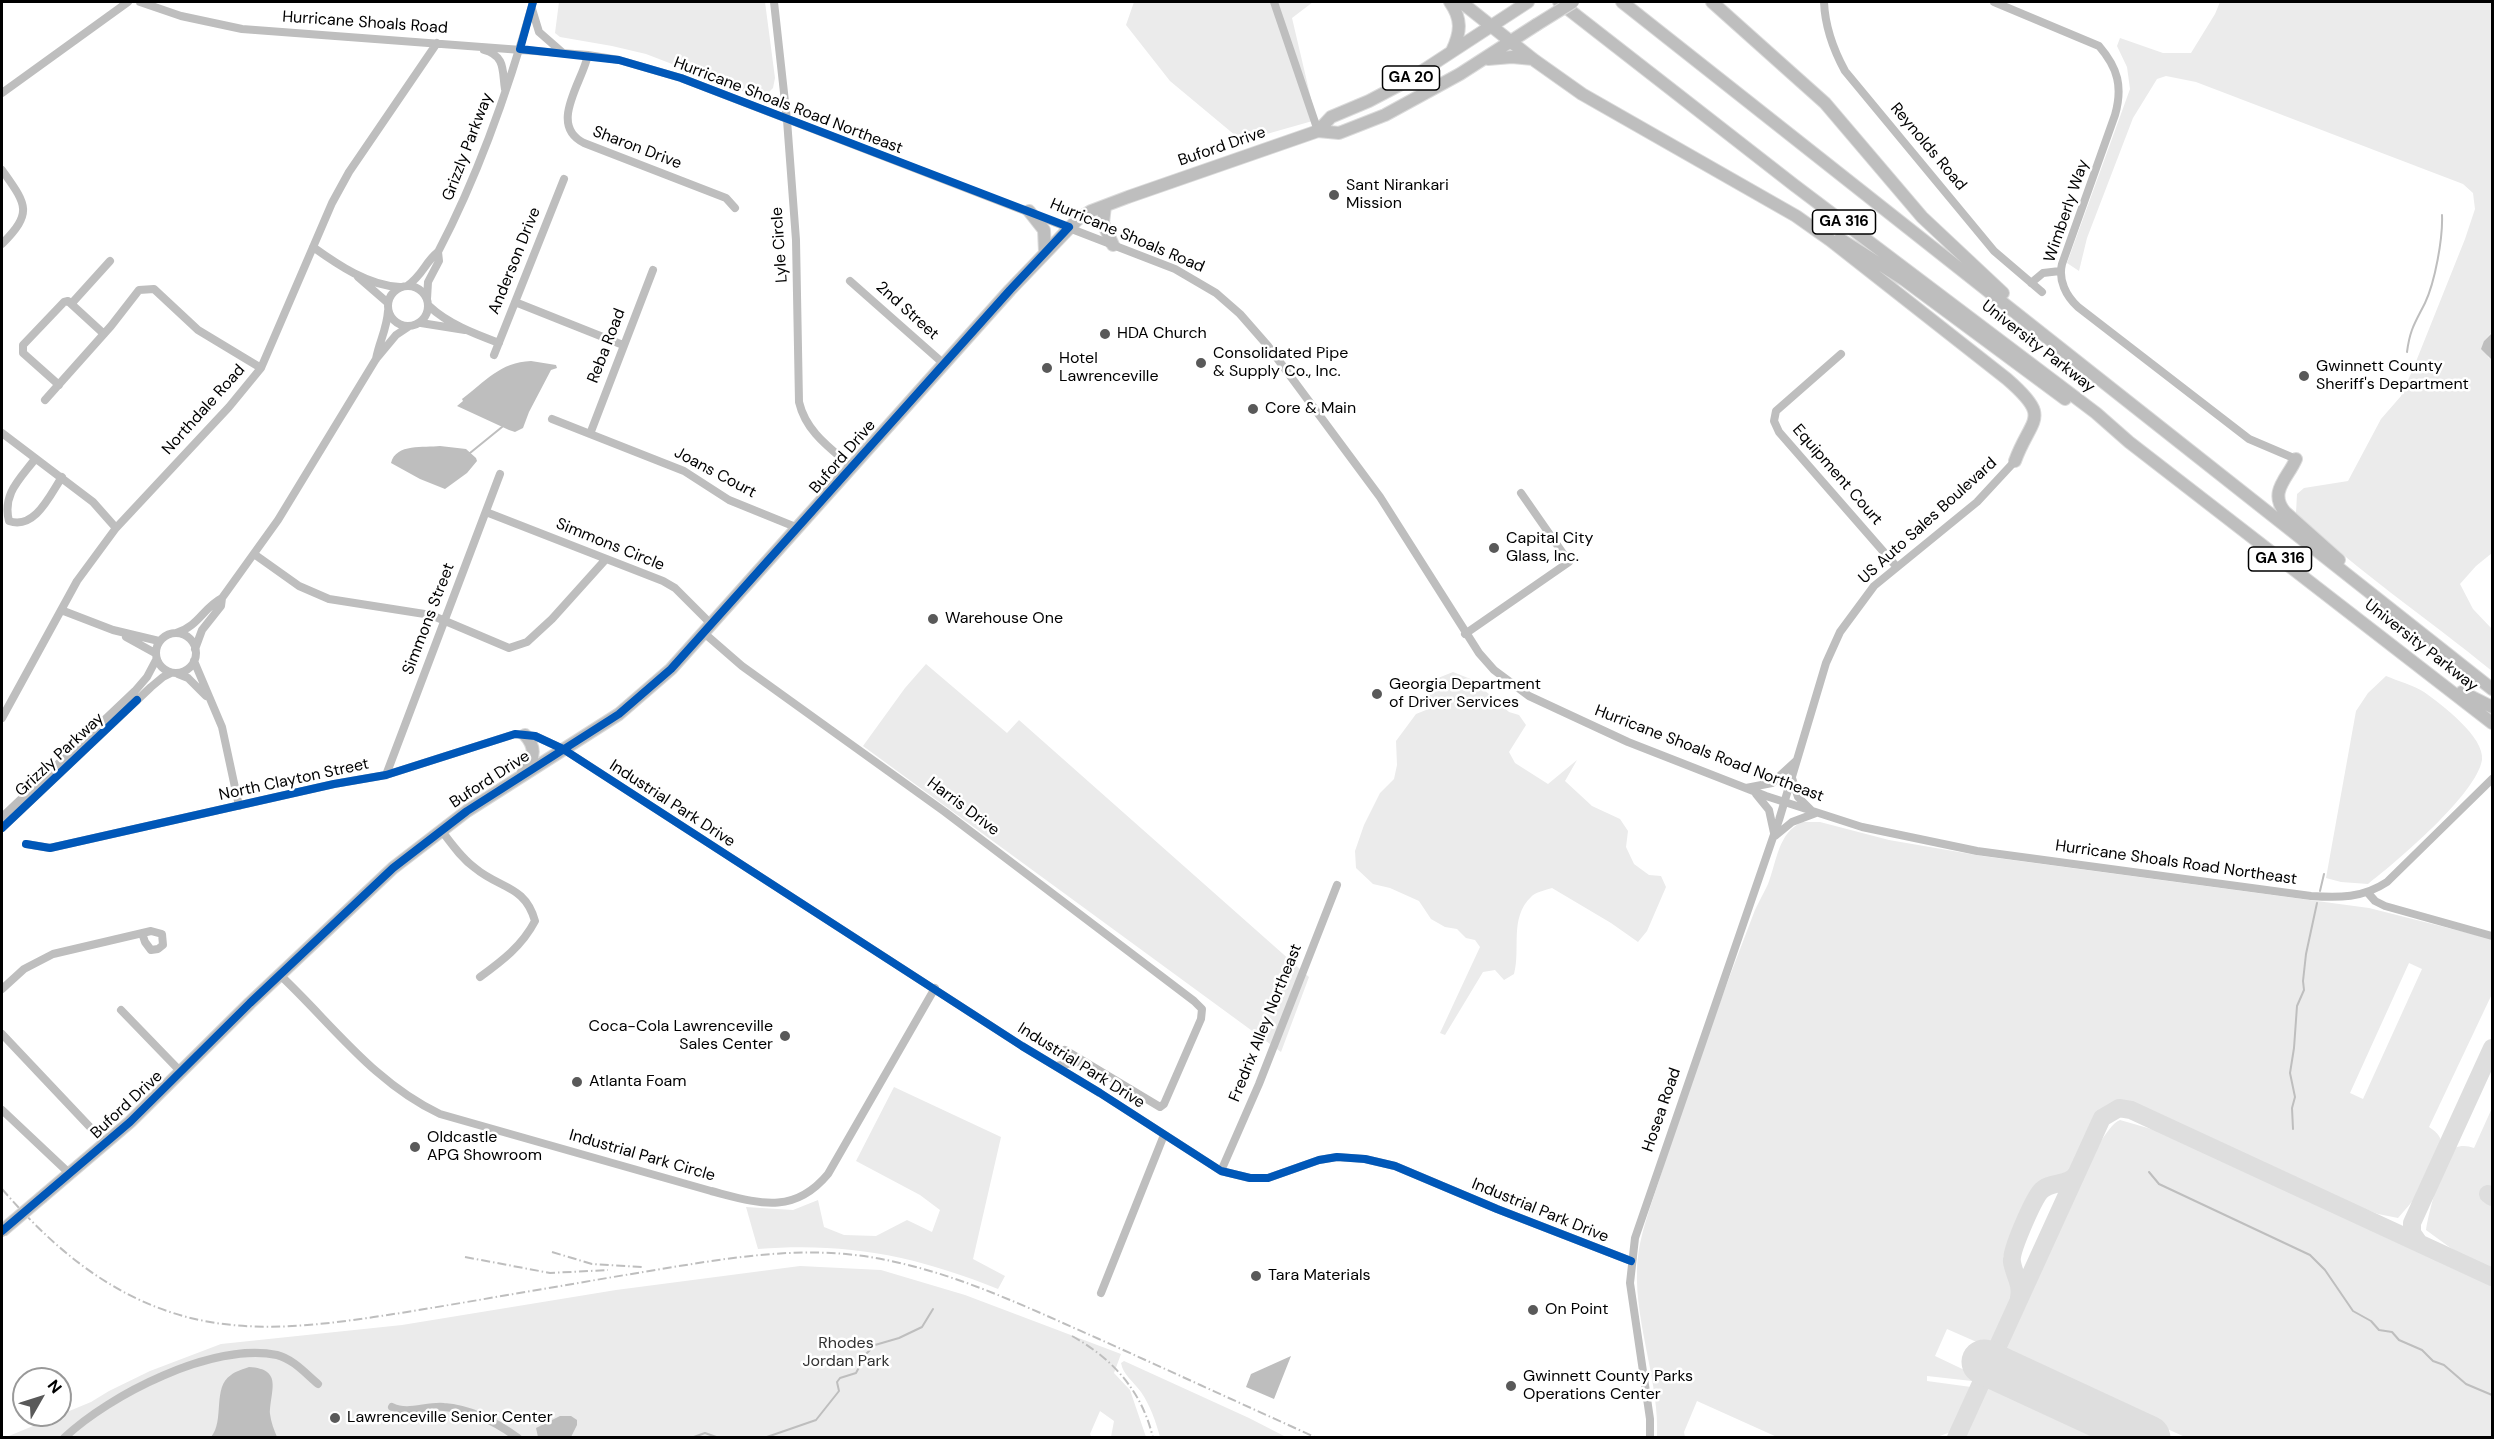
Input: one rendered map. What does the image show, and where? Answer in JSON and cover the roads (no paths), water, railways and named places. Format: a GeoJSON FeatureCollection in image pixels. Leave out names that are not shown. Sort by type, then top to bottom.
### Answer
{"type":"FeatureCollection","features":[{"type":"Feature","properties":{"kind":"highway"},"geometry":{"type":"LineString","coordinates":[[1450,2],[1460,25],[1452,52]]}},
{"type":"Feature","properties":{"kind":"highway"},"geometry":{"type":"LineString","coordinates":[[1461,2],[1534,60],[1582,94],[1856,248],[1904,279],[2092,419],[2129,442]]}},
{"type":"Feature","properties":{"kind":"highway","name":"Buford Drive"},"geometry":{"type":"LineString","coordinates":[[1318,132],[1331,117],[1369,101],[1407,81],[1528,2]]}},
{"type":"Feature","properties":{"kind":"highway","name":"University Parkway"},"geometry":{"type":"LineString","coordinates":[[1559,2],[1794,185],[2097,413],[2129,442],[2493,723]]}},
{"type":"Feature","properties":{"kind":"highway","name":"Buford Drive"},"geometry":{"type":"LineString","coordinates":[[2,1231],[106,1144],[373,885],[441,830],[619,714],[671,669],[1069,227],[1091,211],[1105,206],[1318,132],[1339,133],[1380,117],[1482,60],[1573,2]]}},
{"type":"Feature","properties":{"kind":"highway","name":"University Parkway"},"geometry":{"type":"LineString","coordinates":[[1622,2],[2493,689]]}},
{"type":"Feature","properties":{"kind":"highway"},"geometry":{"type":"LineString","coordinates":[[1712,2],[1819,97],[1947,243],[2079,363]]}},
{"type":"Feature","properties":{"kind":"highway"},"geometry":{"type":"LineString","coordinates":[[1482,60],[1505,57],[1534,60]]}},
{"type":"Feature","properties":{"kind":"highway"},"geometry":{"type":"LineString","coordinates":[[1105,206],[1103,223],[1113,244]]}},
{"type":"Feature","properties":{"kind":"highway"},"geometry":{"type":"LineString","coordinates":[[1029,212],[1044,230],[1045,252]]}},
{"type":"Feature","properties":{"kind":"highway"},"geometry":{"type":"LineString","coordinates":[[1797,216],[1872,270],[2026,396],[2033,409],[2034,424],[2015,461]]}},
{"type":"Feature","properties":{"kind":"highway"},"geometry":{"type":"LineString","coordinates":[[2296,459],[2278,491],[2278,500],[2282,508],[2344,564],[2371,594]]}},
{"type":"Feature","properties":{"kind":"highway"},"geometry":{"type":"LineString","coordinates":[[2447,687],[2493,707]]}},
{"type":"Feature","properties":{"kind":"highway"},"geometry":{"type":"LineString","coordinates":[[516,780],[530,764],[533,754],[531,742],[525,735]]}},
{"type":"Feature","properties":{"kind":"street"},"geometry":{"type":"LineString","coordinates":[[2,93],[128,2]]}},
{"type":"Feature","properties":{"kind":"street","name":"Hurricane Shoals Road"},"geometry":{"type":"LineString","coordinates":[[140,2],[181,16],[242,29],[520,49]]}},
{"type":"Feature","properties":{"kind":"street","name":"Lyle Circle"},"geometry":{"type":"LineString","coordinates":[[774,2],[787,120],[796,240],[799,402],[801,413],[811,429],[852,467]]}},
{"type":"Feature","properties":{"kind":"street"},"geometry":{"type":"LineString","coordinates":[[1274,2],[1318,132]]}},
{"type":"Feature","properties":{"kind":"street","name":"Reynolds Road"},"geometry":{"type":"LineString","coordinates":[[1824,2],[1833,45],[1845,71],[1994,250],[2042,292]]}},
{"type":"Feature","properties":{"kind":"street","name":"Wimberly Way"},"geometry":{"type":"LineString","coordinates":[[1994,2],[2099,46],[2109,58],[2120,82],[2115,115],[2060,271],[2065,290],[2078,307],[2249,439],[2296,459]]}},
{"type":"Feature","properties":{"kind":"street"},"geometry":{"type":"LineString","coordinates":[[532,5],[539,32],[563,53]]}},
{"type":"Feature","properties":{"kind":"street","name":"Grizzly Parkway"},"geometry":{"type":"LineString","coordinates":[[404,287],[423,272],[431,258],[438,252],[473,182],[506,93],[532,5]]}},
{"type":"Feature","properties":{"kind":"street","name":"Northdale Road"},"geometry":{"type":"LineString","coordinates":[[2,718],[77,581],[116,528],[229,407],[261,368],[324,217],[349,172],[437,43]]}},
{"type":"Feature","properties":{"kind":"street"},"geometry":{"type":"LineString","coordinates":[[475,46],[495,54],[501,61],[506,93]]}},
{"type":"Feature","properties":{"kind":"street","name":"Hurricane Shoals Road Northeast"},"geometry":{"type":"LineString","coordinates":[[520,49],[619,60],[681,78],[939,177]]}},
{"type":"Feature","properties":{"kind":"street","name":"Sharon Drive"},"geometry":{"type":"LineString","coordinates":[[588,55],[566,115],[568,129],[573,136],[584,143],[726,198],[735,208]]}},
{"type":"Feature","properties":{"kind":"street"},"geometry":{"type":"LineString","coordinates":[[2,170],[23,202],[23,215],[11,235],[2,244]]}},
{"type":"Feature","properties":{"kind":"street","name":"Hurricane Shoals Road"},"geometry":{"type":"LineString","coordinates":[[939,177],[1175,269],[1216,293],[1240,314],[1279,361]]}},
{"type":"Feature","properties":{"kind":"street","name":"Anderson Drive"},"geometry":{"type":"LineString","coordinates":[[494,355],[564,179]]}},
{"type":"Feature","properties":{"kind":"street"},"geometry":{"type":"LineString","coordinates":[[313,247],[356,274],[387,287],[419,289],[438,314],[468,331],[499,343]]}},
{"type":"Feature","properties":{"kind":"street","name":"Grizzly Parkway"},"geometry":{"type":"LineString","coordinates":[[428,302],[428,282],[439,261],[438,252]]}},
{"type":"Feature","properties":{"kind":"street"},"geometry":{"type":"LineString","coordinates":[[72,303],[110,261]]}},
{"type":"Feature","properties":{"kind":"street","name":"Reba Road"},"geometry":{"type":"LineString","coordinates":[[590,434],[653,270]]}},
{"type":"Feature","properties":{"kind":"street"},"geometry":{"type":"LineString","coordinates":[[2031,283],[2047,271],[2060,271]]}},
{"type":"Feature","properties":{"kind":"street"},"geometry":{"type":"LineString","coordinates":[[356,274],[388,307],[395,322],[408,327]]}},
{"type":"Feature","properties":{"kind":"street","name":"2nd Street"},"geometry":{"type":"LineString","coordinates":[[850,281],[944,364]]}},
{"type":"Feature","properties":{"kind":"street"},"geometry":{"type":"LineString","coordinates":[[376,359],[387,328],[388,307],[394,291],[404,287]]}},
{"type":"Feature","properties":{"kind":"street"},"geometry":{"type":"LineString","coordinates":[[45,400],[104,334],[139,290],[154,289],[198,330],[261,368]]}},
{"type":"Feature","properties":{"kind":"street"},"geometry":{"type":"LineString","coordinates":[[59,385],[23,353],[22,349],[64,302],[72,303],[104,334]]}},
{"type":"Feature","properties":{"kind":"street"},"geometry":{"type":"LineString","coordinates":[[420,323],[428,312],[428,302]]}},
{"type":"Feature","properties":{"kind":"street"},"geometry":{"type":"LineString","coordinates":[[515,302],[623,345]]}},
{"type":"Feature","properties":{"kind":"street"},"geometry":{"type":"LineString","coordinates":[[156,657],[159,641],[169,634],[188,629],[214,602],[222,598],[302,481],[376,359],[396,335],[420,323],[468,331]]}},
{"type":"Feature","properties":{"kind":"street","name":"Equipment Court"},"geometry":{"type":"LineString","coordinates":[[1842,354],[1776,411],[1774,421],[1779,432],[1896,566]]}},
{"type":"Feature","properties":{"kind":"street","name":"Hurricane Shoals Road Northeast"},"geometry":{"type":"LineString","coordinates":[[1279,361],[1380,497],[1465,634],[1494,670],[1529,696],[1628,742],[1784,803],[1915,839],[1977,851],[2311,896],[2342,898],[2368,893]]}},
{"type":"Feature","properties":{"kind":"street","name":"Joans Court"},"geometry":{"type":"LineString","coordinates":[[552,419],[684,471],[729,500],[798,528]]}},
{"type":"Feature","properties":{"kind":"street"},"geometry":{"type":"LineString","coordinates":[[2,433],[93,502],[116,528]]}},
{"type":"Feature","properties":{"kind":"street"},"geometry":{"type":"LineString","coordinates":[[36,459],[7,499],[6,509],[9,521],[18,524],[30,520],[62,477]]}},
{"type":"Feature","properties":{"kind":"street","name":"US Auto Sales Boulevard"},"geometry":{"type":"LineString","coordinates":[[1784,803],[1826,663],[1840,632],[1872,588],[1896,566],[1977,502],[2015,461]]}},
{"type":"Feature","properties":{"kind":"street","name":"Simmons Street"},"geometry":{"type":"LineString","coordinates":[[386,775],[500,474]]}},
{"type":"Feature","properties":{"kind":"street"},"geometry":{"type":"LineString","coordinates":[[1465,634],[1569,562],[1521,493]]}},
{"type":"Feature","properties":{"kind":"street","name":"Simmons Circle"},"geometry":{"type":"LineString","coordinates":[[486,512],[663,581],[675,588],[708,629]]}},
{"type":"Feature","properties":{"kind":"street"},"geometry":{"type":"LineString","coordinates":[[254,554],[298,585],[329,599],[431,615],[508,648],[527,642],[552,619],[606,559]]}},
{"type":"Feature","properties":{"kind":"street"},"geometry":{"type":"LineString","coordinates":[[222,598],[221,606],[198,636],[194,661],[222,727],[239,806]]}},
{"type":"Feature","properties":{"kind":"street"},"geometry":{"type":"LineString","coordinates":[[61,610],[112,630],[159,641]]}},
{"type":"Feature","properties":{"kind":"street","name":"Harris Drive"},"geometry":{"type":"LineString","coordinates":[[708,629],[742,666],[935,804],[1186,994],[1202,1009],[1201,1020],[1164,1104],[1160,1107],[1083,1061]]}},
{"type":"Feature","properties":{"kind":"street"},"geometry":{"type":"LineString","coordinates":[[112,630],[156,657],[165,670],[188,678],[210,701]]}},
{"type":"Feature","properties":{"kind":"street"},"geometry":{"type":"LineString","coordinates":[[176,633],[188,637],[195,649]]}},
{"type":"Feature","properties":{"kind":"street","name":"Grizzly Parkway"},"geometry":{"type":"LineString","coordinates":[[2,817],[135,691],[147,677],[156,657]]}},
{"type":"Feature","properties":{"kind":"street"},"geometry":{"type":"LineString","coordinates":[[174,673],[188,670],[194,661]]}},
{"type":"Feature","properties":{"kind":"street","name":"Grizzly Parkway"},"geometry":{"type":"LineString","coordinates":[[2,828],[163,676],[174,673]]}},
{"type":"Feature","properties":{"kind":"street","name":"North Clayton Street"},"geometry":{"type":"LineString","coordinates":[[26,844],[50,848],[334,784],[386,775],[515,734],[535,736],[563,749]]}},
{"type":"Feature","properties":{"kind":"street","name":"Industrial Park Drive"},"geometry":{"type":"LineString","coordinates":[[563,749],[1221,1171],[1250,1178],[1268,1178],[1319,1160],[1338,1157],[1365,1159],[1395,1166],[1497,1209],[1631,1261]]}},
{"type":"Feature","properties":{"kind":"street"},"geometry":{"type":"LineString","coordinates":[[1791,778],[1798,797],[1815,813],[1792,822],[1773,837],[1769,810],[1750,790],[1772,783],[1797,761]]}},
{"type":"Feature","properties":{"kind":"street"},"geometry":{"type":"LineString","coordinates":[[2493,779],[2387,882],[2368,893],[2375,902],[2385,906],[2493,936]]}},
{"type":"Feature","properties":{"kind":"street","name":"Hosea Road"},"geometry":{"type":"LineString","coordinates":[[1650,1437],[1648,1401],[1632,1304],[1631,1261],[1635,1238],[1784,803]]}},
{"type":"Feature","properties":{"kind":"street"},"geometry":{"type":"LineString","coordinates":[[441,830],[475,868],[521,894],[531,907],[535,921],[526,938],[480,977]]}},
{"type":"Feature","properties":{"kind":"street","name":"Fredrix Alley Northeast"},"geometry":{"type":"LineString","coordinates":[[1221,1171],[1259,1084],[1336,885]]}},
{"type":"Feature","properties":{"kind":"street"},"geometry":{"type":"LineString","coordinates":[[2,989],[24,969],[53,954],[142,933]]}},
{"type":"Feature","properties":{"kind":"street","name":"Industrial Park Circle"},"geometry":{"type":"LineString","coordinates":[[280,975],[377,1073],[402,1094],[424,1107],[575,1154],[764,1204],[801,1197],[828,1174],[935,988]]}},
{"type":"Feature","properties":{"kind":"street"},"geometry":{"type":"LineString","coordinates":[[122,1010],[181,1072]]}},
{"type":"Feature","properties":{"kind":"street"},"geometry":{"type":"LineString","coordinates":[[2,1034],[106,1144]]}},
{"type":"Feature","properties":{"kind":"street"},"geometry":{"type":"LineString","coordinates":[[1065,1050],[1083,1061]]}},
{"type":"Feature","properties":{"kind":"street"},"geometry":{"type":"LineString","coordinates":[[1056,1066],[1083,1061]]}},
{"type":"Feature","properties":{"kind":"street"},"geometry":{"type":"LineString","coordinates":[[2,1110],[70,1174]]}},
{"type":"Feature","properties":{"kind":"street"},"geometry":{"type":"LineString","coordinates":[[1101,1293],[1164,1135]]}},
{"type":"Feature","properties":{"kind":"street"},"geometry":{"type":"LineString","coordinates":[[64,1437],[99,1408],[127,1392],[191,1366],[227,1356],[259,1354],[278,1356],[291,1361],[318,1384]]}},
{"type":"Feature","properties":{"kind":"street"},"geometry":{"type":"LineString","coordinates":[[392,1407],[405,1410],[434,1407],[456,1409],[486,1418],[518,1437]]}},
{"type":"Feature","properties":{"kind":"waterway"},"geometry":{"type":"LineString","coordinates":[[2407,352],[2411,332],[2429,294],[2435,272],[2442,215]]}},
{"type":"Feature","properties":{"kind":"waterway"},"geometry":{"type":"LineString","coordinates":[[470,453],[502,427]]}},
{"type":"Feature","properties":{"kind":"waterway"},"geometry":{"type":"LineString","coordinates":[[2320,891],[2324,874]]}},
{"type":"Feature","properties":{"kind":"waterway"},"geometry":{"type":"LineString","coordinates":[[2293,1129],[2292,1108],[2295,1097],[2290,1073],[2297,1006],[2304,990],[2306,954],[2317,903]]}},
{"type":"Feature","properties":{"kind":"waterway"},"geometry":{"type":"LineString","coordinates":[[2149,1172],[2159,1184],[2310,1255],[2325,1270],[2353,1311],[2371,1321],[2379,1330],[2392,1332],[2399,1340],[2422,1350],[2433,1361],[2444,1365],[2466,1384],[2492,1395]]}},
{"type":"Feature","properties":{"kind":"waterway"},"geometry":{"type":"LineString","coordinates":[[764,1438],[816,1420],[839,1391],[837,1382],[840,1378],[856,1373],[866,1354],[875,1345],[899,1338],[922,1327],[933,1309]]}},
{"type":"Feature","properties":{"kind":"waterway"},"geometry":{"type":"LineString","coordinates":[[691,1438],[705,1433],[719,1438]]}},
{"type":"Feature","properties":{"kind":"railway"},"geometry":{"type":"LineString","coordinates":[[2,1189],[58,1246],[121,1291],[170,1312],[229,1325],[288,1326],[348,1321],[694,1264],[770,1254],[846,1254],[880,1259],[912,1266],[976,1286],[1317,1438]]}},
{"type":"Feature","properties":{"kind":"railway"},"geometry":{"type":"LineString","coordinates":[[552,1252],[592,1264],[642,1267]]}},
{"type":"Feature","properties":{"kind":"railway"},"geometry":{"type":"LineString","coordinates":[[465,1257],[550,1273],[608,1270]]}},
{"type":"Feature","properties":{"kind":"railway"},"geometry":{"type":"LineString","coordinates":[[1072,1336],[1100,1355],[1124,1378],[1141,1405],[1153,1438]]}},
{"type":"Feature","properties":{"kind":"place","name":"Sant Nirankari Mission"},"geometry":{"type":"Point","coordinates":[1334,195]}},
{"type":"Feature","properties":{"kind":"place","name":"HDA Church"},"geometry":{"type":"Point","coordinates":[1105,334]}},
{"type":"Feature","properties":{"kind":"place","name":"Consolidated Pipe & Supply Co., Inc."},"geometry":{"type":"Point","coordinates":[1201,363]}},
{"type":"Feature","properties":{"kind":"place","name":"Hotel Lawrenceville"},"geometry":{"type":"Point","coordinates":[1047,368]}},
{"type":"Feature","properties":{"kind":"place","name":"Gwinnett County Sheriff's Department"},"geometry":{"type":"Point","coordinates":[2304,376]}},
{"type":"Feature","properties":{"kind":"place","name":"Core & Main"},"geometry":{"type":"Point","coordinates":[1253,409]}},
{"type":"Feature","properties":{"kind":"place","name":"Capital City Glass, Inc."},"geometry":{"type":"Point","coordinates":[1494,548]}},
{"type":"Feature","properties":{"kind":"place","name":"Warehouse One"},"geometry":{"type":"Point","coordinates":[933,619]}},
{"type":"Feature","properties":{"kind":"place","name":"Georgia Department of Driver Services"},"geometry":{"type":"Point","coordinates":[1377,694]}},
{"type":"Feature","properties":{"kind":"place","name":"Coca-Cola Lawrenceville Sales Center"},"geometry":{"type":"Point","coordinates":[785,1036]}},
{"type":"Feature","properties":{"kind":"place","name":"Atlanta Foam"},"geometry":{"type":"Point","coordinates":[577,1082]}},
{"type":"Feature","properties":{"kind":"place","name":"Oldcastle APG Showroom"},"geometry":{"type":"Point","coordinates":[415,1147]}},
{"type":"Feature","properties":{"kind":"place","name":"Tara Materials"},"geometry":{"type":"Point","coordinates":[1256,1276]}},
{"type":"Feature","properties":{"kind":"place","name":"On Point"},"geometry":{"type":"Point","coordinates":[1533,1310]}},
{"type":"Feature","properties":{"kind":"place","name":"Gwinnett County Parks Operations Center"},"geometry":{"type":"Point","coordinates":[1511,1386]}},
{"type":"Feature","properties":{"kind":"place","name":"Lawrenceville Senior Center"},"geometry":{"type":"Point","coordinates":[335,1418]}},
{"type":"Feature","properties":{"kind":"park label","name":"Rhodes Jordan Park"},"geometry":{"type":"Point","coordinates":[846,1353]}}]}
